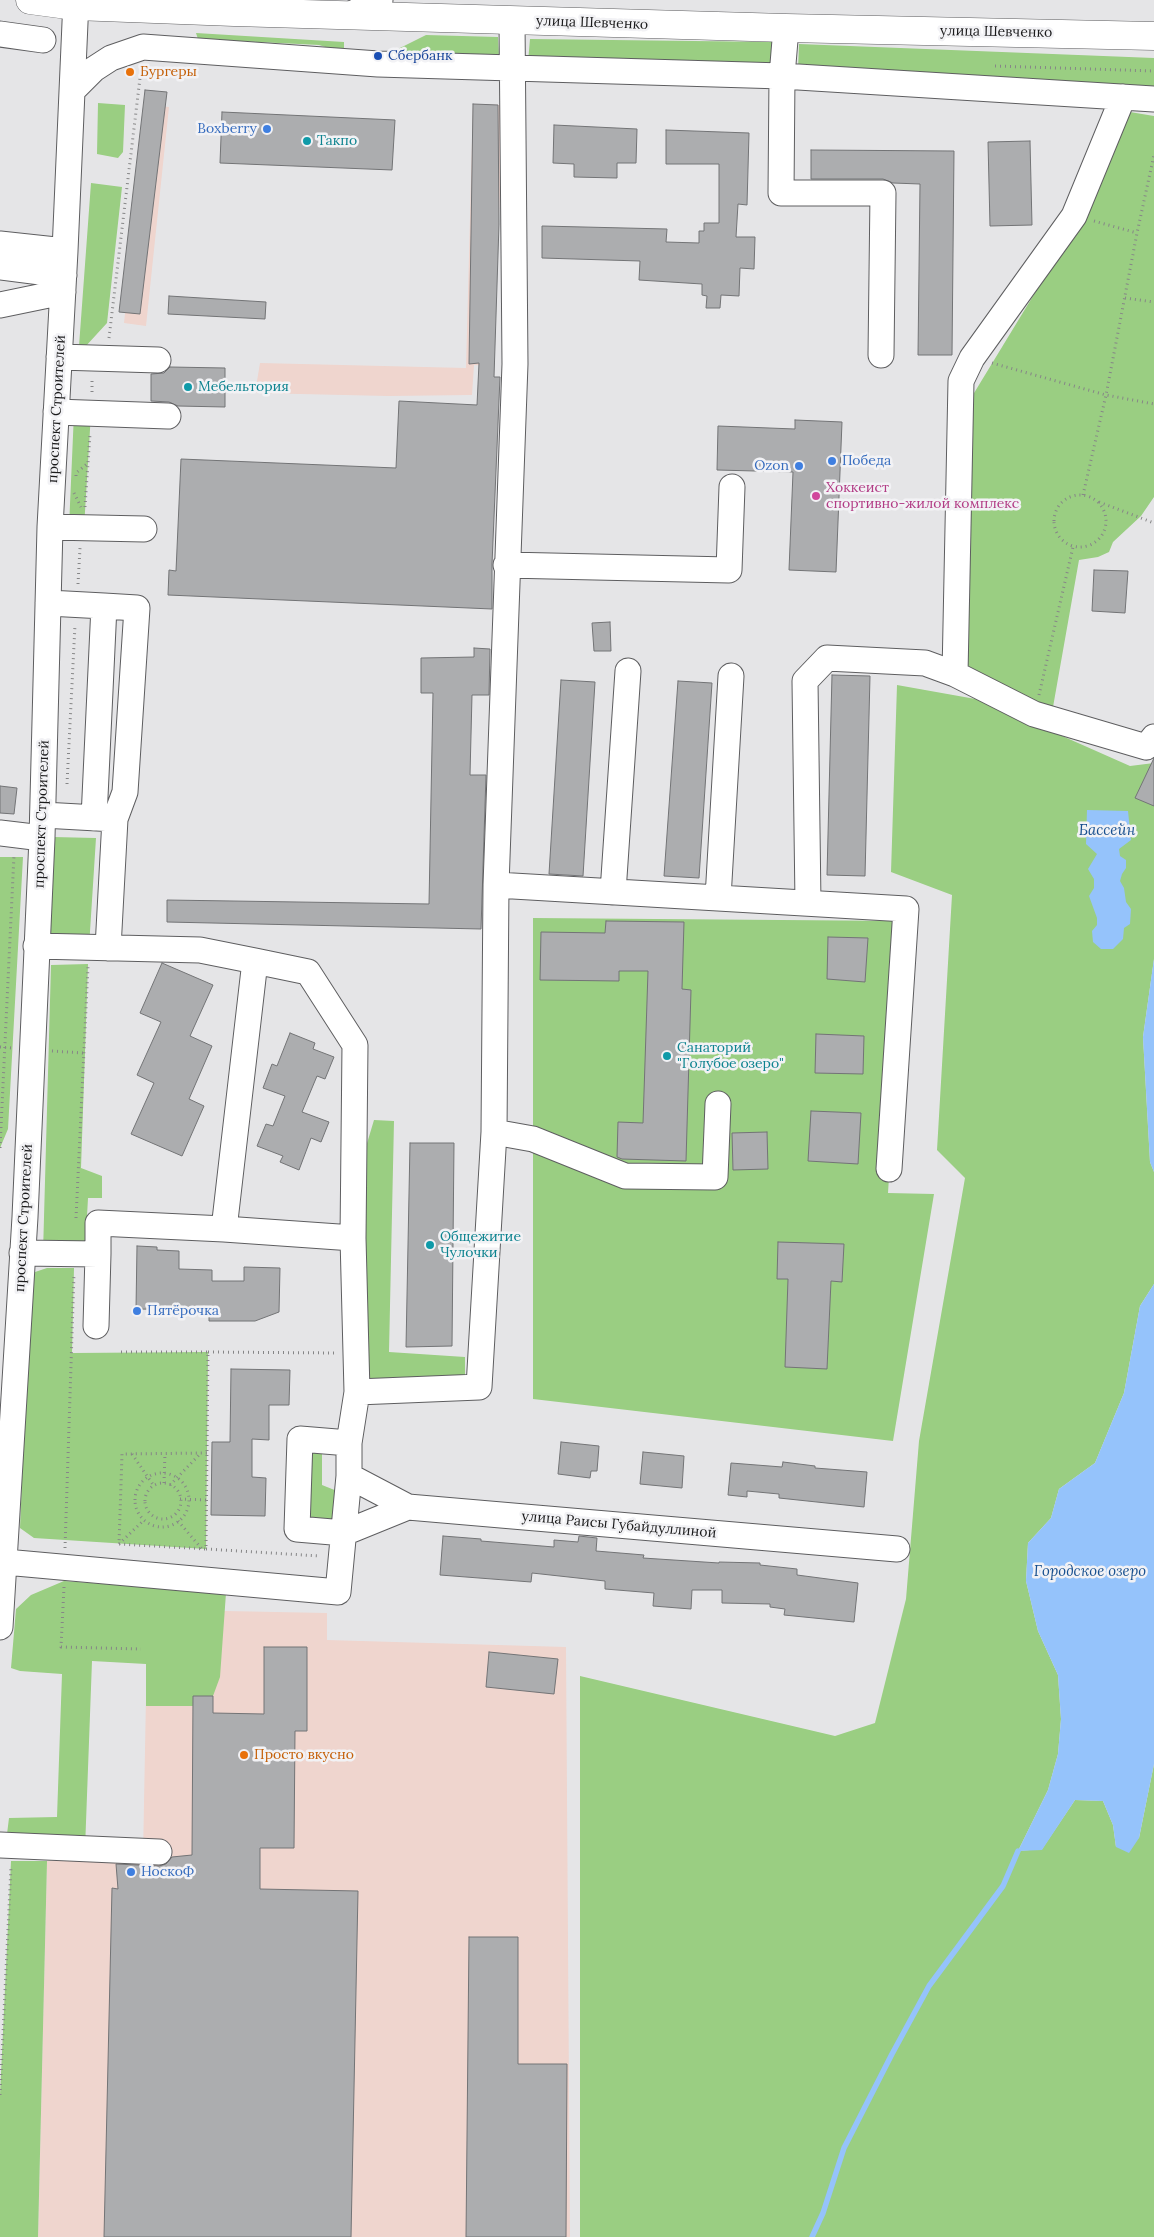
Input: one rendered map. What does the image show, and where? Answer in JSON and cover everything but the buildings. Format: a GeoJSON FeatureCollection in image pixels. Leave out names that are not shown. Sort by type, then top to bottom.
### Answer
{"type":"FeatureCollection","features":[{"type":"Feature","properties":{"kind":"main road","name":"улица Шевченко"},"geometry":{"type":"LineString","coordinates":[[30,0],[349,15],[786,28],[1154,36]]}},
{"type":"Feature","properties":{"kind":"street"},"geometry":{"type":"LineString","coordinates":[[268,0],[301,13]]}},
{"type":"Feature","properties":{"kind":"street"},"geometry":{"type":"LineString","coordinates":[[349,15],[380,0]]}},
{"type":"Feature","properties":{"kind":"street","name":"проспект Строителей"},"geometry":{"type":"LineString","coordinates":[[0,1627],[5,1562],[8,1371],[22,1253],[36,946],[34,827],[48,603],[75,3]]}},
{"type":"Feature","properties":{"kind":"street"},"geometry":{"type":"LineString","coordinates":[[356,1392],[479,1387],[494,1132],[496,885],[514,364],[512,20]]}},
{"type":"Feature","properties":{"kind":"street"},"geometry":{"type":"LineString","coordinates":[[786,28],[782,76],[781,192],[883,193],[881,355]]}},
{"type":"Feature","properties":{"kind":"street"},"geometry":{"type":"LineString","coordinates":[[0,34],[43,40]]}},
{"type":"Feature","properties":{"kind":"street"},"geometry":{"type":"LineString","coordinates":[[72,91],[94,69],[111,58],[143,47],[378,64],[511,66],[782,76],[1154,99]]}},
{"type":"Feature","properties":{"kind":"street"},"geometry":{"type":"LineString","coordinates":[[955,674],[961,381],[972,358],[1074,216],[1123,97]]}},
{"type":"Feature","properties":{"kind":"street"},"geometry":{"type":"LineString","coordinates":[[0,244],[64,273]]}},
{"type":"Feature","properties":{"kind":"street"},"geometry":{"type":"LineString","coordinates":[[0,267],[64,273]]}},
{"type":"Feature","properties":{"kind":"street"},"geometry":{"type":"LineString","coordinates":[[0,305],[64,273]]}},
{"type":"Feature","properties":{"kind":"street"},"geometry":{"type":"LineString","coordinates":[[59,358],[158,360]]}},
{"type":"Feature","properties":{"kind":"street"},"geometry":{"type":"LineString","coordinates":[[56,412],[168,416]]}},
{"type":"Feature","properties":{"kind":"street"},"geometry":{"type":"LineString","coordinates":[[506,565],[729,570],[732,487]]}},
{"type":"Feature","properties":{"kind":"street"},"geometry":{"type":"LineString","coordinates":[[50,527],[84,521],[144,529]]}},
{"type":"Feature","properties":{"kind":"street"},"geometry":{"type":"LineString","coordinates":[[34,827],[104,818],[125,792],[138,608],[48,603]]}},
{"type":"Feature","properties":{"kind":"street"},"geometry":{"type":"LineString","coordinates":[[98,948],[104,818],[104,606]]}},
{"type":"Feature","properties":{"kind":"street"},"geometry":{"type":"LineString","coordinates":[[808,903],[805,681],[827,658],[925,663],[955,674],[1034,714],[1146,747],[1154,737]]}},
{"type":"Feature","properties":{"kind":"street"},"geometry":{"type":"LineString","coordinates":[[613,892],[628,671]]}},
{"type":"Feature","properties":{"kind":"street"},"geometry":{"type":"LineString","coordinates":[[718,898],[731,676]]}},
{"type":"Feature","properties":{"kind":"street"},"geometry":{"type":"LineString","coordinates":[[496,885],[906,909],[889,1169]]}},
{"type":"Feature","properties":{"kind":"street"},"geometry":{"type":"LineString","coordinates":[[5,1562],[338,1592],[349,1476],[349,1443],[356,1392],[353,1238],[355,1045],[308,972],[200,950],[36,946]]}},
{"type":"Feature","properties":{"kind":"street"},"geometry":{"type":"LineString","coordinates":[[224,1229],[255,961]]}},
{"type":"Feature","properties":{"kind":"street"},"geometry":{"type":"LineString","coordinates":[[494,1132],[533,1139],[625,1176],[715,1177],[718,1104]]}},
{"type":"Feature","properties":{"kind":"street"},"geometry":{"type":"LineString","coordinates":[[96,1326],[86,1253],[98,1223],[353,1238]]}},
{"type":"Feature","properties":{"kind":"street"},"geometry":{"type":"LineString","coordinates":[[22,1253],[86,1253]]}},
{"type":"Feature","properties":{"kind":"street"},"geometry":{"type":"LineString","coordinates":[[349,1443],[300,1439],[297,1530],[344,1532],[408,1507]]}},
{"type":"Feature","properties":{"kind":"street","name":"улица Раисы Губайдуллиной"},"geometry":{"type":"LineString","coordinates":[[349,1476],[408,1507],[897,1549]]}},
{"type":"Feature","properties":{"kind":"street"},"geometry":{"type":"LineString","coordinates":[[6,1846],[159,1852]]}},
{"type":"Feature","properties":{"kind":"path"},"geometry":{"type":"LineString","coordinates":[[0,1148],[14,853],[34,827],[76,604],[84,521],[93,358],[111,335],[140,78]]}},
{"type":"Feature","properties":{"kind":"path"},"geometry":{"type":"LineString","coordinates":[[1083,495],[1106,394],[1136,233],[1154,155]]}},
{"type":"Feature","properties":{"kind":"path"},"geometry":{"type":"LineString","coordinates":[[1074,216],[1136,233]]}},
{"type":"Feature","properties":{"kind":"path"},"geometry":{"type":"LineString","coordinates":[[1125,298],[1154,302]]}},
{"type":"Feature","properties":{"kind":"path"},"geometry":{"type":"LineString","coordinates":[[972,358],[1106,394],[1154,404]]}},
{"type":"Feature","properties":{"kind":"path"},"geometry":{"type":"LineString","coordinates":[[75,480],[76,473],[88,462]]}},
{"type":"Feature","properties":{"kind":"path"},"geometry":{"type":"LineString","coordinates":[[75,487],[74,494],[84,521]]}},
{"type":"Feature","properties":{"kind":"path"},"geometry":{"type":"LineString","coordinates":[[1098,502],[1104,510],[1106,520],[1105,529],[1100,538],[1093,544],[1082,547],[1073,547],[1063,541],[1056,533],[1053,523],[1055,512],[1060,503],[1069,497],[1083,495],[1154,523]]}},
{"type":"Feature","properties":{"kind":"path"},"geometry":{"type":"LineString","coordinates":[[1034,714],[1073,547]]}},
{"type":"Feature","properties":{"kind":"path"},"geometry":{"type":"LineString","coordinates":[[98,948],[84,1053],[86,1253],[61,1648],[141,1649]]}},
{"type":"Feature","properties":{"kind":"path"},"geometry":{"type":"LineString","coordinates":[[0,1047],[13,1048]]}},
{"type":"Feature","properties":{"kind":"path"},"geometry":{"type":"LineString","coordinates":[[49,1051],[84,1053]]}},
{"type":"Feature","properties":{"kind":"path"},"geometry":{"type":"LineString","coordinates":[[121,1352],[356,1353]]}},
{"type":"Feature","properties":{"kind":"path"},"geometry":{"type":"LineString","coordinates":[[204,1549],[208,1352]]}},
{"type":"Feature","properties":{"kind":"path"},"geometry":{"type":"LineString","coordinates":[[164,1483],[165,1453]]}},
{"type":"Feature","properties":{"kind":"path"},"geometry":{"type":"LineString","coordinates":[[170,1485],[201,1453]]}},
{"type":"Feature","properties":{"kind":"path"},"geometry":{"type":"LineString","coordinates":[[118,1544],[122,1454],[207,1453]]}},
{"type":"Feature","properties":{"kind":"path"},"geometry":{"type":"LineString","coordinates":[[132,1454],[154,1486]]}},
{"type":"Feature","properties":{"kind":"path"},"geometry":{"type":"LineString","coordinates":[[156,1473],[165,1473],[177,1478],[186,1488],[189,1499],[184,1515],[178,1522],[160,1527],[151,1525],[138,1514],[134,1497],[141,1481],[147,1477],[156,1473]]}},
{"type":"Feature","properties":{"kind":"path"},"geometry":{"type":"LineString","coordinates":[[164,1483],[175,1488],[180,1499],[180,1505],[173,1515],[168,1518],[156,1517],[145,1505],[146,1494],[154,1486],[164,1483]]}},
{"type":"Feature","properties":{"kind":"path"},"geometry":{"type":"LineString","coordinates":[[180,1499],[206,1500]]}},
{"type":"Feature","properties":{"kind":"path"},"geometry":{"type":"LineString","coordinates":[[118,1544],[144,1520]]}},
{"type":"Feature","properties":{"kind":"path"},"geometry":{"type":"LineString","coordinates":[[178,1522],[204,1549]]}},
{"type":"Feature","properties":{"kind":"path"},"geometry":{"type":"LineString","coordinates":[[118,1544],[342,1557]]}},
{"type":"Feature","properties":{"kind":"path"},"geometry":{"type":"LineString","coordinates":[[0,2095],[6,1846]]}},
{"type":"Feature","properties":{"kind":"shaded area"},"geometry":{"type":"Polygon","coordinates":[[[473,104],[504,105],[492,366],[474,365],[472,395],[388,396],[255,393],[260,363],[466,368],[473,104]]]}},
{"type":"Feature","properties":{"kind":"shaded area"},"geometry":{"type":"Polygon","coordinates":[[[147,105],[169,107],[146,326],[124,323],[147,105]]]}},
{"type":"Feature","properties":{"kind":"shaded area"},"geometry":{"type":"Polygon","coordinates":[[[225,1611],[327,1613],[327,1640],[566,1647],[570,2237],[38,2237],[47,1861],[143,1856],[147,1643],[225,1611]]]}},
{"type":"Feature","properties":{"kind":"green space"},"geometry":{"type":"Polygon","coordinates":[[[196,33],[344,42],[344,53],[319,45],[198,39],[196,33]]]}},
{"type":"Feature","properties":{"kind":"green space"},"geometry":{"type":"Polygon","coordinates":[[[426,35],[498,37],[499,56],[388,54],[426,35]]]}},
{"type":"Feature","properties":{"kind":"green space"},"geometry":{"type":"Polygon","coordinates":[[[530,39],[775,42],[776,69],[528,62],[530,39]]]}},
{"type":"Feature","properties":{"kind":"green space"},"geometry":{"type":"Polygon","coordinates":[[[799,44],[1154,58],[1154,87],[798,70],[799,44]]]}},
{"type":"Feature","properties":{"kind":"green space"},"geometry":{"type":"Polygon","coordinates":[[[98,103],[125,105],[123,152],[118,158],[97,154],[98,103]]]}},
{"type":"Feature","properties":{"kind":"green space"},"geometry":{"type":"Polygon","coordinates":[[[1130,112],[1154,116],[1154,497],[1141,516],[1113,542],[1109,552],[1098,557],[1079,560],[1053,707],[967,676],[971,398],[1075,227],[1130,112]]]}},
{"type":"Feature","properties":{"kind":"green space"},"geometry":{"type":"Polygon","coordinates":[[[91,183],[122,187],[107,323],[85,347],[79,346],[91,183]]]}},
{"type":"Feature","properties":{"kind":"green space"},"geometry":{"type":"Polygon","coordinates":[[[74,413],[91,413],[84,528],[69,527],[74,413]]]}},
{"type":"Feature","properties":{"kind":"green space"},"geometry":{"type":"Polygon","coordinates":[[[897,685],[981,700],[1130,766],[1154,763],[1154,959],[1143,1037],[1150,1162],[1154,1172],[1154,1284],[1140,1306],[1124,1393],[1095,1463],[1059,1489],[1051,1518],[1028,1543],[1026,1581],[1038,1631],[1058,1675],[1061,1719],[1058,1754],[1048,1790],[1018,1851],[1042,1849],[1075,1800],[1103,1801],[1113,1825],[1116,1847],[1139,1838],[1154,1764],[1154,2237],[580,2237],[580,1676],[835,1736],[875,1723],[906,1599],[919,1441],[965,1178],[937,1150],[952,895],[891,872],[897,685]]]}},
{"type":"Feature","properties":{"kind":"green space"},"geometry":{"type":"Polygon","coordinates":[[[53,837],[96,838],[89,947],[49,946],[53,837]]]}},
{"type":"Feature","properties":{"kind":"green space"},"geometry":{"type":"Polygon","coordinates":[[[0,857],[23,857],[8,1129],[0,1148],[0,857]]]}},
{"type":"Feature","properties":{"kind":"green space"},"geometry":{"type":"Polygon","coordinates":[[[533,918],[905,921],[888,1193],[934,1194],[893,1441],[533,1399],[533,918]]]}},
{"type":"Feature","properties":{"kind":"green space"},"geometry":{"type":"Polygon","coordinates":[[[88,964],[81,1168],[102,1176],[102,1198],[88,1198],[85,1253],[43,1253],[51,965],[88,964]]]}},
{"type":"Feature","properties":{"kind":"green space"},"geometry":{"type":"Polygon","coordinates":[[[374,1120],[394,1121],[389,1352],[465,1357],[465,1382],[369,1382],[362,1160],[374,1120]]]}},
{"type":"Feature","properties":{"kind":"green space"},"geometry":{"type":"Polygon","coordinates":[[[47,1268],[74,1268],[72,1353],[208,1352],[206,1549],[34,1538],[20,1528],[30,1284],[32,1273],[47,1268]]]}},
{"type":"Feature","properties":{"kind":"green space"},"geometry":{"type":"Polygon","coordinates":[[[311,1446],[322,1446],[322,1485],[337,1491],[338,1522],[309,1525],[311,1446]]]}},
{"type":"Feature","properties":{"kind":"green space"},"geometry":{"type":"Polygon","coordinates":[[[64,1581],[226,1593],[220,1677],[213,1696],[193,1696],[193,1706],[146,1706],[146,1664],[92,1661],[85,1849],[7,1834],[9,1818],[57,1817],[62,1674],[20,1671],[11,1668],[16,1609],[31,1595],[64,1581]]]}},
{"type":"Feature","properties":{"kind":"green space"},"geometry":{"type":"Polygon","coordinates":[[[11,1861],[47,1861],[38,2237],[0,2237],[0,2095],[11,1861]]]}},
{"type":"Feature","properties":{"kind":"water","name":"Бассейн"},"geometry":{"type":"Polygon","coordinates":[[[1087,810],[1128,811],[1131,840],[1119,849],[1120,856],[1126,860],[1126,868],[1120,881],[1124,888],[1126,902],[1131,909],[1130,924],[1124,928],[1123,939],[1113,949],[1101,949],[1093,942],[1092,931],[1097,925],[1097,918],[1089,896],[1094,888],[1094,879],[1088,869],[1097,854],[1086,844],[1087,810]]]}},
{"type":"Feature","properties":{"kind":"water"},"geometry":{"type":"Polygon","coordinates":[[[1154,959],[1154,1172],[1150,1162],[1143,1037],[1154,959]]]}},
{"type":"Feature","properties":{"kind":"water","name":"Городское озеро"},"geometry":{"type":"Polygon","coordinates":[[[1154,1284],[1154,1764],[1139,1838],[1129,1853],[1116,1847],[1113,1825],[1103,1801],[1075,1800],[1042,1850],[1018,1851],[1048,1790],[1058,1754],[1061,1719],[1058,1675],[1038,1631],[1026,1581],[1028,1543],[1051,1518],[1059,1489],[1095,1463],[1124,1393],[1140,1306],[1154,1284]]]}},
{"type":"Feature","properties":{"kind":"waterway"},"geometry":{"type":"LineString","coordinates":[[812,2237],[823,2213],[844,2148],[892,2054],[929,1986],[1003,1886],[1018,1851]]}},
{"type":"Feature","properties":{"kind":"place","name":"Сбербанк"},"geometry":{"type":"Point","coordinates":[378,56]}},
{"type":"Feature","properties":{"kind":"place","name":"Бургеры"},"geometry":{"type":"Point","coordinates":[130,72]}},
{"type":"Feature","properties":{"kind":"place","name":"Boxberry"},"geometry":{"type":"Point","coordinates":[267,129]}},
{"type":"Feature","properties":{"kind":"place","name":"Такпо"},"geometry":{"type":"Point","coordinates":[307,141]}},
{"type":"Feature","properties":{"kind":"place","name":"Мебельтория"},"geometry":{"type":"Point","coordinates":[188,387]}},
{"type":"Feature","properties":{"kind":"place","name":"Победа"},"geometry":{"type":"Point","coordinates":[832,461]}},
{"type":"Feature","properties":{"kind":"place","name":"Ozon"},"geometry":{"type":"Point","coordinates":[799,466]}},
{"type":"Feature","properties":{"kind":"place","name":"Хоккеист спортивно-жилой комплекс"},"geometry":{"type":"Point","coordinates":[816,496]}},
{"type":"Feature","properties":{"kind":"place","name":"Санаторий \"Голубое озеро\""},"geometry":{"type":"Point","coordinates":[667,1056]}},
{"type":"Feature","properties":{"kind":"place","name":"Общежитие Чулочки"},"geometry":{"type":"Point","coordinates":[430,1245]}},
{"type":"Feature","properties":{"kind":"place","name":"Пятёрочка"},"geometry":{"type":"Point","coordinates":[137,1311]}},
{"type":"Feature","properties":{"kind":"place","name":"Просто вкусно"},"geometry":{"type":"Point","coordinates":[244,1755]}},
{"type":"Feature","properties":{"kind":"place","name":"НоскоФ"},"geometry":{"type":"Point","coordinates":[131,1872]}}]}
